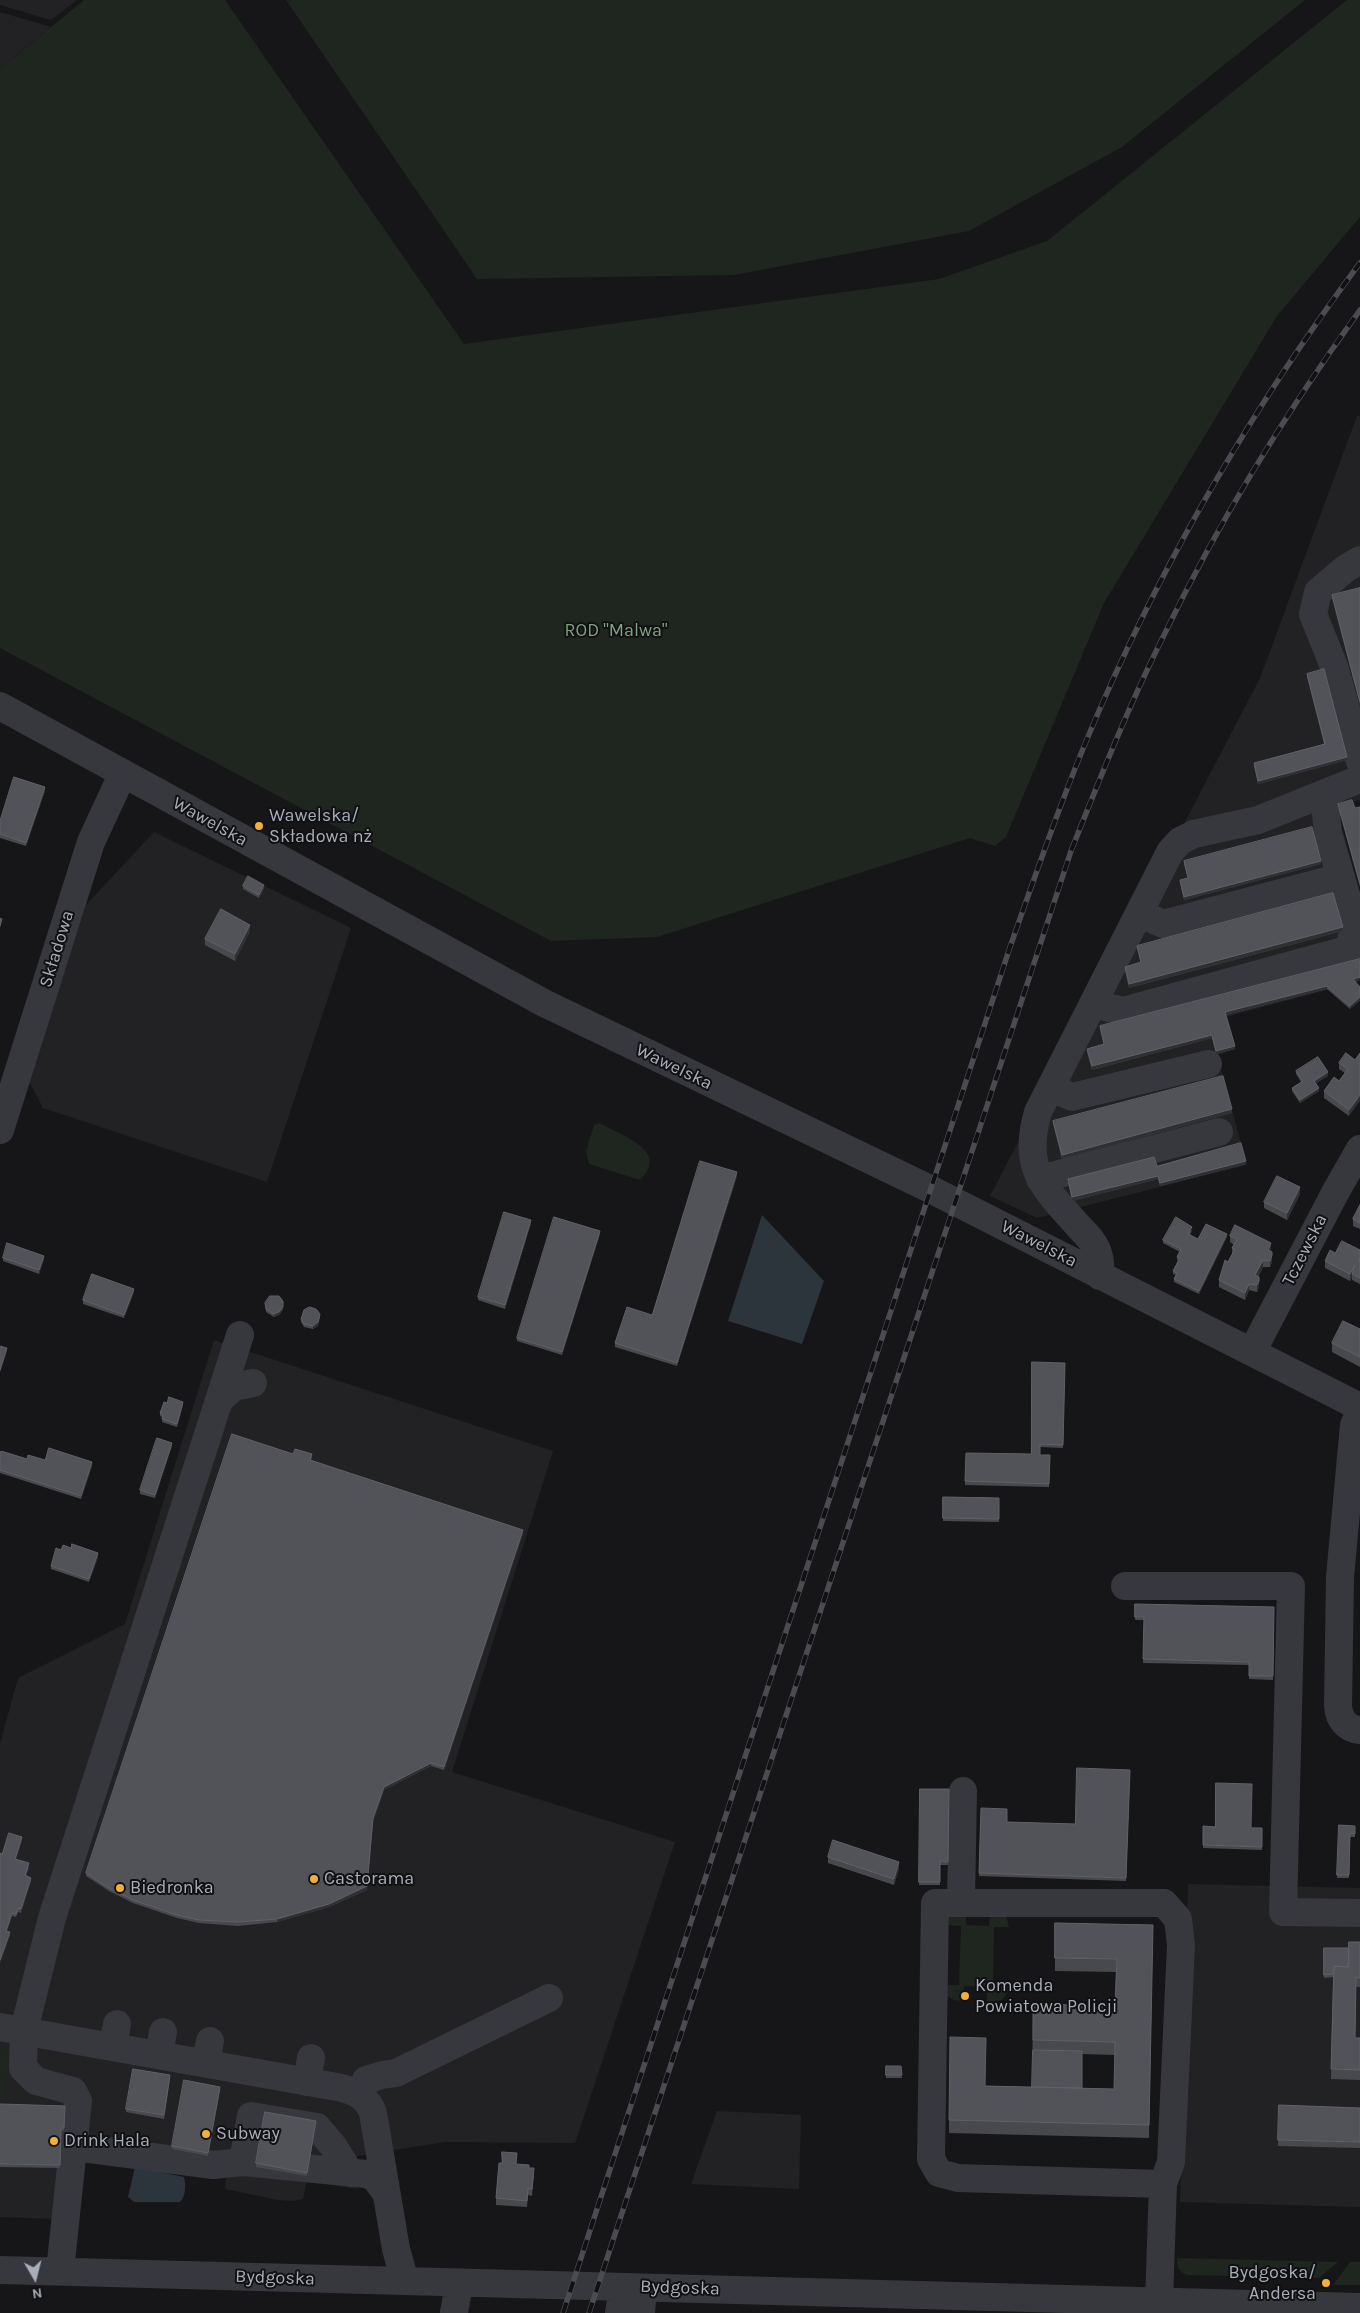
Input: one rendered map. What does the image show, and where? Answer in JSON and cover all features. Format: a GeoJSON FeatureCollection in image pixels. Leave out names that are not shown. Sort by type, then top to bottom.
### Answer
{"type":"FeatureCollection","features":[{"type":"Feature","properties":{"kind":"street"},"geometry":{"type":"LineString","coordinates":[[1360,560],[1345,569],[1318,592],[1313,614],[1335,669],[1360,761]]}},
{"type":"Feature","properties":{"kind":"street","name":"Wawelska"},"geometry":{"type":"LineString","coordinates":[[0,706],[544,1003],[930,1189],[1360,1407]]}},
{"type":"Feature","properties":{"kind":"street","name":"Składowa"},"geometry":{"type":"LineString","coordinates":[[0,1130],[88,850],[123,773]]}},
{"type":"Feature","properties":{"kind":"street"},"geometry":{"type":"LineString","coordinates":[[1100,1276],[1099,1257],[1090,1239],[1047,1191],[1040,1179],[1032,1148],[1032,1131],[1038,1112],[1170,852],[1180,841],[1194,834],[1258,820],[1360,779]]}},
{"type":"Feature","properties":{"kind":"street"},"geometry":{"type":"LineString","coordinates":[[1093,1004],[1123,1011],[1350,949],[1354,923],[1328,833],[1324,794]]}},
{"type":"Feature","properties":{"kind":"street"},"geometry":{"type":"LineString","coordinates":[[1139,913],[1163,924],[1341,877]]}},
{"type":"Feature","properties":{"kind":"street"},"geometry":{"type":"LineString","coordinates":[[1050,1088],[1072,1097],[1208,1064]]}},
{"type":"Feature","properties":{"kind":"street"},"geometry":{"type":"LineString","coordinates":[[1040,1179],[1219,1132]]}},
{"type":"Feature","properties":{"kind":"street","name":"Tczewska"},"geometry":{"type":"LineString","coordinates":[[1252,1352],[1360,1149]]}},
{"type":"Feature","properties":{"kind":"street"},"geometry":{"type":"LineString","coordinates":[[60,2271],[78,2101],[73,2091],[36,2081],[22,2068],[12,2028],[52,1918],[240,1335]]}},
{"type":"Feature","properties":{"kind":"street"},"geometry":{"type":"LineString","coordinates":[[219,1400],[234,1387],[253,1383]]}},
{"type":"Feature","properties":{"kind":"street"},"geometry":{"type":"LineString","coordinates":[[1360,1412],[1354,1425],[1353,1528],[1340,1577],[1338,1706],[1340,1717],[1345,1724],[1360,1730]]}},
{"type":"Feature","properties":{"kind":"street"},"geometry":{"type":"LineString","coordinates":[[1125,1586],[1291,1586],[1283,1912],[1360,1914]]}},
{"type":"Feature","properties":{"kind":"street"},"geometry":{"type":"LineString","coordinates":[[961,1903],[963,1791]]}},
{"type":"Feature","properties":{"kind":"street"},"geometry":{"type":"LineString","coordinates":[[1159,2302],[1163,2184],[1172,2162],[1181,1945],[1178,1919],[1164,1903],[935,1903],[932,2159],[939,2173],[958,2178],[1163,2184]]}},
{"type":"Feature","properties":{"kind":"street"},"geometry":{"type":"LineString","coordinates":[[12,2028],[115,2035],[309,2070],[372,2077],[549,1998]]}},
{"type":"Feature","properties":{"kind":"street"},"geometry":{"type":"LineString","coordinates":[[372,2077],[364,2099],[372,2112]]}},
{"type":"Feature","properties":{"kind":"street"},"geometry":{"type":"LineString","coordinates":[[365,2167],[372,2112],[382,2092],[372,2077]]}},
{"type":"Feature","properties":{"kind":"street"},"geometry":{"type":"LineString","coordinates":[[244,2162],[251,2116],[317,2127],[334,2147],[365,2167],[386,2193],[404,2281]]}},
{"type":"Feature","properties":{"kind":"street"},"geometry":{"type":"LineString","coordinates":[[74,2147],[213,2165],[244,2162],[365,2167]]}},
{"type":"Feature","properties":{"kind":"street","name":"Bydgoska"},"geometry":{"type":"LineString","coordinates":[[0,2270],[404,2281],[459,2284],[632,2300],[1159,2302],[1360,2307]]}},
{"type":"Feature","properties":{"kind":"street"},"geometry":{"type":"LineString","coordinates":[[454,2313],[459,2284]]}},
{"type":"Feature","properties":{"kind":"shaded area"},"geometry":{"type":"Polygon","coordinates":[[[0,0],[77,0],[51,20],[0,5],[0,0]]]}},
{"type":"Feature","properties":{"kind":"shaded area"},"geometry":{"type":"Polygon","coordinates":[[[0,12],[51,27],[0,69],[0,12]]]}},
{"type":"Feature","properties":{"kind":"shaded area"},"geometry":{"type":"Polygon","coordinates":[[[1357,416],[1360,416],[1360,800],[1336,806],[1360,891],[1360,981],[1226,1017],[1235,1049],[1217,1055],[1247,1165],[1037,1218],[990,1196],[1260,678],[1357,416]]]}},
{"type":"Feature","properties":{"kind":"shaded area"},"geometry":{"type":"Polygon","coordinates":[[[154,832],[351,928],[267,1182],[43,1108],[29,1081],[86,905],[154,832]]]}},
{"type":"Feature","properties":{"kind":"shaded area"},"geometry":{"type":"Polygon","coordinates":[[[762,1215],[824,1281],[802,1344],[728,1321],[762,1215]]]}},
{"type":"Feature","properties":{"kind":"shaded area"},"geometry":{"type":"Polygon","coordinates":[[[214,1340],[553,1451],[452,1772],[675,1842],[575,2143],[445,2142],[357,2156],[357,2189],[307,2181],[303,2199],[293,2201],[278,2200],[225,2189],[226,2178],[169,2168],[89,2136],[54,2219],[0,2217],[0,1744],[18,1678],[125,1624],[214,1340]]]}},
{"type":"Feature","properties":{"kind":"shaded area"},"geometry":{"type":"Polygon","coordinates":[[[1188,1884],[1360,1888],[1360,2207],[1180,2202],[1188,1884]]]}},
{"type":"Feature","properties":{"kind":"shaded area"},"geometry":{"type":"Polygon","coordinates":[[[717,2111],[801,2115],[799,2189],[691,2184],[717,2111]]]}},
{"type":"Feature","properties":{"kind":"shaded area"},"geometry":{"type":"Polygon","coordinates":[[[135,2167],[184,2177],[185,2190],[182,2200],[180,2202],[134,2202],[128,2197],[135,2167]]]}},
{"type":"Feature","properties":{"kind":"green space","name":"ROD \"Malwa\""},"geometry":{"type":"Polygon","coordinates":[[[84,0],[225,0],[464,344],[939,279],[1047,241],[1347,0],[1360,0],[1360,217],[1277,316],[1104,603],[1006,837],[995,846],[970,838],[657,937],[551,941],[0,648],[0,69],[84,0]]]}},
{"type":"Feature","properties":{"kind":"green space"},"geometry":{"type":"Polygon","coordinates":[[[286,0],[1305,0],[1122,147],[969,231],[734,275],[477,279],[286,0]]]}},
{"type":"Feature","properties":{"kind":"green space"},"geometry":{"type":"Polygon","coordinates":[[[599,1123],[630,1139],[646,1152],[650,1161],[648,1170],[640,1180],[589,1164],[586,1151],[594,1125],[599,1123]]]}},
{"type":"Feature","properties":{"kind":"green space"},"geometry":{"type":"Polygon","coordinates":[[[966,1911],[966,1925],[989,1926],[990,1911],[1006,1915],[1009,1927],[994,1927],[993,1986],[1008,1987],[1007,1993],[1002,2000],[987,2002],[987,1987],[964,1986],[963,2001],[954,2000],[947,1996],[944,1985],[959,1985],[961,1926],[946,1925],[948,1916],[966,1911]]]}},
{"type":"Feature","properties":{"kind":"green space"},"geometry":{"type":"Polygon","coordinates":[[[0,2048],[12,2051],[3,2094],[0,2094],[0,2048]]]}},
{"type":"Feature","properties":{"kind":"green space"},"geometry":{"type":"Polygon","coordinates":[[[1177,2258],[1338,2262],[1319,2278],[1188,2275],[1179,2269],[1177,2258]]]}},
{"type":"Feature","properties":{"kind":"green space"},"geometry":{"type":"Polygon","coordinates":[[[1350,2262],[1360,2262],[1360,2285],[1333,2285],[1350,2262]]]}},
{"type":"Feature","properties":{"kind":"building"},"geometry":{"type":"Polygon","coordinates":[[[1360,588],[1360,702],[1332,595],[1360,588]]]}},
{"type":"Feature","properties":{"kind":"building"},"geometry":{"type":"Polygon","coordinates":[[[1324,669],[1347,757],[1258,781],[1254,763],[1325,744],[1307,674],[1324,669]]]}},
{"type":"Feature","properties":{"kind":"building"},"geometry":{"type":"Polygon","coordinates":[[[14,777],[45,787],[26,843],[0,834],[0,821],[14,777]]]}},
{"type":"Feature","properties":{"kind":"building"},"geometry":{"type":"Polygon","coordinates":[[[1352,800],[1355,808],[1360,807],[1360,884],[1338,804],[1352,800]]]}},
{"type":"Feature","properties":{"kind":"building"},"geometry":{"type":"Polygon","coordinates":[[[1312,827],[1321,861],[1184,897],[1180,880],[1188,878],[1184,861],[1312,827]]]}},
{"type":"Feature","properties":{"kind":"building"},"geometry":{"type":"Polygon","coordinates":[[[248,876],[264,885],[259,895],[243,886],[248,876]]]}},
{"type":"Feature","properties":{"kind":"building"},"geometry":{"type":"Polygon","coordinates":[[[1333,893],[1343,927],[1129,984],[1125,967],[1141,962],[1137,946],[1333,893]]]}},
{"type":"Feature","properties":{"kind":"building"},"geometry":{"type":"Polygon","coordinates":[[[221,909],[250,925],[235,954],[205,939],[221,909]]]}},
{"type":"Feature","properties":{"kind":"building"},"geometry":{"type":"Polygon","coordinates":[[[1360,959],[1360,977],[1353,979],[1360,987],[1360,997],[1350,1006],[1327,986],[1225,1012],[1235,1046],[1216,1051],[1212,1035],[1092,1066],[1087,1049],[1104,1044],[1100,1026],[1360,959]]]}},
{"type":"Feature","properties":{"kind":"building"},"geometry":{"type":"Polygon","coordinates":[[[1346,1053],[1355,1060],[1360,1053],[1360,1095],[1349,1110],[1324,1091],[1334,1077],[1339,1081],[1348,1069],[1339,1063],[1346,1053]]]}},
{"type":"Feature","properties":{"kind":"building"},"geometry":{"type":"Polygon","coordinates":[[[1318,1057],[1328,1072],[1314,1081],[1319,1088],[1300,1100],[1292,1088],[1303,1081],[1296,1071],[1318,1057]]]}},
{"type":"Feature","properties":{"kind":"building"},"geometry":{"type":"Polygon","coordinates":[[[1223,1076],[1232,1109],[1062,1155],[1053,1121],[1223,1076]]]}},
{"type":"Feature","properties":{"kind":"building"},"geometry":{"type":"Polygon","coordinates":[[[1241,1143],[1246,1161],[1160,1183],[1158,1176],[1072,1197],[1068,1179],[1154,1157],[1157,1166],[1241,1143]]]}},
{"type":"Feature","properties":{"kind":"building"},"geometry":{"type":"Polygon","coordinates":[[[700,1161],[737,1172],[677,1363],[615,1343],[627,1307],[652,1315],[700,1161]]]}},
{"type":"Feature","properties":{"kind":"building"},"geometry":{"type":"Polygon","coordinates":[[[1277,1176],[1300,1187],[1287,1213],[1264,1202],[1277,1176]]]}},
{"type":"Feature","properties":{"kind":"building"},"geometry":{"type":"Polygon","coordinates":[[[1360,1205],[1360,1223],[1353,1219],[1360,1205]]]}},
{"type":"Feature","properties":{"kind":"building"},"geometry":{"type":"Polygon","coordinates":[[[504,1212],[531,1220],[505,1305],[478,1297],[504,1212]]]}},
{"type":"Feature","properties":{"kind":"building"},"geometry":{"type":"Polygon","coordinates":[[[554,1217],[600,1231],[562,1352],[517,1338],[554,1217]]]}},
{"type":"Feature","properties":{"kind":"building"},"geometry":{"type":"Polygon","coordinates":[[[1176,1217],[1192,1227],[1188,1234],[1198,1239],[1206,1224],[1227,1234],[1199,1291],[1174,1279],[1177,1273],[1173,1271],[1180,1258],[1177,1257],[1181,1249],[1163,1240],[1176,1217]]]}},
{"type":"Feature","properties":{"kind":"building"},"geometry":{"type":"Polygon","coordinates":[[[1235,1225],[1271,1243],[1268,1250],[1272,1252],[1270,1261],[1263,1260],[1255,1275],[1259,1277],[1257,1285],[1249,1284],[1245,1293],[1219,1280],[1225,1260],[1228,1262],[1235,1249],[1232,1248],[1237,1239],[1230,1236],[1235,1225]]]}},
{"type":"Feature","properties":{"kind":"building"},"geometry":{"type":"Polygon","coordinates":[[[1342,1241],[1360,1250],[1360,1278],[1352,1274],[1355,1265],[1350,1274],[1325,1261],[1330,1250],[1335,1253],[1342,1241]]]}},
{"type":"Feature","properties":{"kind":"building"},"geometry":{"type":"Polygon","coordinates":[[[7,1243],[44,1256],[39,1270],[3,1258],[7,1243]]]}},
{"type":"Feature","properties":{"kind":"building"},"geometry":{"type":"Polygon","coordinates":[[[92,1274],[134,1289],[124,1315],[83,1300],[92,1274]]]}},
{"type":"Feature","properties":{"kind":"building"},"geometry":{"type":"Polygon","coordinates":[[[270,1296],[279,1296],[283,1301],[283,1307],[274,1314],[266,1309],[265,1303],[270,1296]]]}},
{"type":"Feature","properties":{"kind":"building"},"geometry":{"type":"Polygon","coordinates":[[[310,1307],[316,1309],[320,1314],[318,1322],[313,1326],[304,1324],[301,1319],[304,1310],[310,1307]]]}},
{"type":"Feature","properties":{"kind":"building"},"geometry":{"type":"Polygon","coordinates":[[[1343,1321],[1360,1329],[1360,1357],[1332,1343],[1343,1321]]]}},
{"type":"Feature","properties":{"kind":"building"},"geometry":{"type":"Polygon","coordinates":[[[0,1346],[7,1348],[0,1370],[0,1346]]]}},
{"type":"Feature","properties":{"kind":"building"},"geometry":{"type":"Polygon","coordinates":[[[1032,1362],[1065,1363],[1063,1445],[1040,1444],[1040,1455],[1050,1455],[1049,1484],[965,1481],[966,1453],[1031,1454],[1032,1362]]]}},
{"type":"Feature","properties":{"kind":"building"},"geometry":{"type":"Polygon","coordinates":[[[169,1397],[183,1402],[177,1424],[162,1419],[163,1414],[160,1413],[164,1402],[167,1403],[169,1397]]]}},
{"type":"Feature","properties":{"kind":"building"},"geometry":{"type":"Polygon","coordinates":[[[232,1434],[293,1454],[295,1449],[312,1454],[310,1460],[523,1530],[444,1767],[431,1763],[384,1787],[373,1818],[367,1886],[329,1904],[277,1919],[238,1922],[199,1920],[177,1915],[133,1900],[109,1888],[86,1873],[232,1434]]]}},
{"type":"Feature","properties":{"kind":"building"},"geometry":{"type":"Polygon","coordinates":[[[157,1438],[172,1443],[155,1495],[140,1490],[157,1438]]]}},
{"type":"Feature","properties":{"kind":"building"},"geometry":{"type":"Polygon","coordinates":[[[49,1448],[92,1462],[81,1496],[0,1470],[1,1451],[27,1459],[28,1455],[45,1460],[49,1448]]]}},
{"type":"Feature","properties":{"kind":"building"},"geometry":{"type":"Polygon","coordinates":[[[943,1497],[999,1498],[999,1519],[943,1518],[943,1497]]]}},
{"type":"Feature","properties":{"kind":"building"},"geometry":{"type":"Polygon","coordinates":[[[72,1544],[98,1553],[89,1579],[51,1566],[56,1548],[61,1550],[63,1545],[71,1548],[72,1544]]]}},
{"type":"Feature","properties":{"kind":"building"},"geometry":{"type":"Polygon","coordinates":[[[1135,1604],[1274,1607],[1273,1676],[1249,1676],[1249,1662],[1143,1659],[1144,1617],[1135,1617],[1135,1604]]]}},
{"type":"Feature","properties":{"kind":"building"},"geometry":{"type":"Polygon","coordinates":[[[1077,1768],[1130,1770],[1126,1878],[979,1873],[981,1808],[1007,1809],[1007,1822],[1075,1824],[1077,1768]]]}},
{"type":"Feature","properties":{"kind":"building"},"geometry":{"type":"Polygon","coordinates":[[[1216,1783],[1252,1784],[1251,1828],[1262,1828],[1262,1847],[1203,1845],[1203,1826],[1215,1827],[1216,1783]]]}},
{"type":"Feature","properties":{"kind":"building"},"geometry":{"type":"Polygon","coordinates":[[[920,1789],[949,1789],[948,1862],[940,1861],[940,1882],[919,1882],[920,1789]]]}},
{"type":"Feature","properties":{"kind":"building"},"geometry":{"type":"Polygon","coordinates":[[[1339,1825],[1355,1826],[1355,1834],[1350,1833],[1349,1875],[1337,1875],[1339,1825]]]}},
{"type":"Feature","properties":{"kind":"building"},"geometry":{"type":"Polygon","coordinates":[[[9,1833],[22,1837],[15,1859],[29,1863],[25,1875],[31,1878],[21,1909],[18,1908],[16,1914],[12,1913],[6,1931],[10,1932],[0,1960],[0,1853],[2,1854],[9,1833]]]}},
{"type":"Feature","properties":{"kind":"building"},"geometry":{"type":"Polygon","coordinates":[[[833,1840],[899,1862],[894,1879],[828,1857],[833,1840]]]}},
{"type":"Feature","properties":{"kind":"building"},"geometry":{"type":"Polygon","coordinates":[[[1055,1923],[1153,1925],[1149,2125],[949,2120],[950,2037],[986,2038],[985,2086],[1114,2089],[1115,2042],[1033,2040],[1033,2004],[1115,2006],[1117,1959],[1055,1958],[1055,1923]]]}},
{"type":"Feature","properties":{"kind":"building"},"geometry":{"type":"Polygon","coordinates":[[[1349,1942],[1360,1942],[1360,1978],[1356,1977],[1355,2038],[1360,2038],[1360,2070],[1331,2069],[1334,1966],[1348,1967],[1349,1942]]]}},
{"type":"Feature","properties":{"kind":"building"},"geometry":{"type":"Polygon","coordinates":[[[1324,1948],[1349,1948],[1348,1967],[1334,1966],[1333,1974],[1324,1975],[1324,1948]]]}},
{"type":"Feature","properties":{"kind":"building"},"geometry":{"type":"Polygon","coordinates":[[[1033,2050],[1082,2051],[1082,2088],[1032,2087],[1033,2050]]]}},
{"type":"Feature","properties":{"kind":"building"},"geometry":{"type":"Polygon","coordinates":[[[886,2066],[901,2066],[902,2075],[886,2075],[886,2066]]]}},
{"type":"Feature","properties":{"kind":"building"},"geometry":{"type":"Polygon","coordinates":[[[133,2069],[170,2075],[164,2115],[126,2109],[133,2069]]]}},
{"type":"Feature","properties":{"kind":"building"},"geometry":{"type":"Polygon","coordinates":[[[184,2080],[220,2087],[208,2153],[172,2146],[184,2080]]]}},
{"type":"Feature","properties":{"kind":"building"},"geometry":{"type":"Polygon","coordinates":[[[0,2104],[65,2106],[64,2128],[61,2128],[60,2165],[0,2164],[0,2104]]]}},
{"type":"Feature","properties":{"kind":"building"},"geometry":{"type":"Polygon","coordinates":[[[1279,2105],[1360,2108],[1360,2142],[1278,2140],[1279,2105]]]}},
{"type":"Feature","properties":{"kind":"building"},"geometry":{"type":"Polygon","coordinates":[[[265,2112],[316,2121],[307,2173],[256,2163],[265,2112]]]}},
{"type":"Feature","properties":{"kind":"building"},"geometry":{"type":"Polygon","coordinates":[[[502,2152],[517,2153],[516,2164],[529,2165],[529,2168],[534,2168],[532,2189],[528,2189],[527,2201],[496,2198],[499,2163],[502,2163],[502,2152]]]}},
{"type":"Feature","properties":{"kind":"railway"},"geometry":{"type":"LineString","coordinates":[[563,2313],[1010,947],[1065,794],[1089,734],[1129,646],[1187,532],[1252,421],[1286,368],[1360,263]]}},
{"type":"Feature","properties":{"kind":"railway"},"geometry":{"type":"LineString","coordinates":[[589,2313],[1071,851],[1151,661],[1207,550],[1280,428],[1360,310]]}},
{"type":"Feature","properties":{"kind":"place","name":"Wawelska/ Składowa nż"},"geometry":{"type":"Point","coordinates":[259,826]}},
{"type":"Feature","properties":{"kind":"place","name":"Castorama"},"geometry":{"type":"Point","coordinates":[314,1879]}},
{"type":"Feature","properties":{"kind":"place","name":"Biedronka"},"geometry":{"type":"Point","coordinates":[120,1888]}},
{"type":"Feature","properties":{"kind":"place","name":"Komenda Powiatowa Policji"},"geometry":{"type":"Point","coordinates":[965,1996]}},
{"type":"Feature","properties":{"kind":"place","name":"Subway"},"geometry":{"type":"Point","coordinates":[206,2134]}},
{"type":"Feature","properties":{"kind":"place","name":"Drink Hala"},"geometry":{"type":"Point","coordinates":[54,2141]}},
{"type":"Feature","properties":{"kind":"place","name":"Bydgoska/ Andersa"},"geometry":{"type":"Point","coordinates":[1326,2283]}}]}
